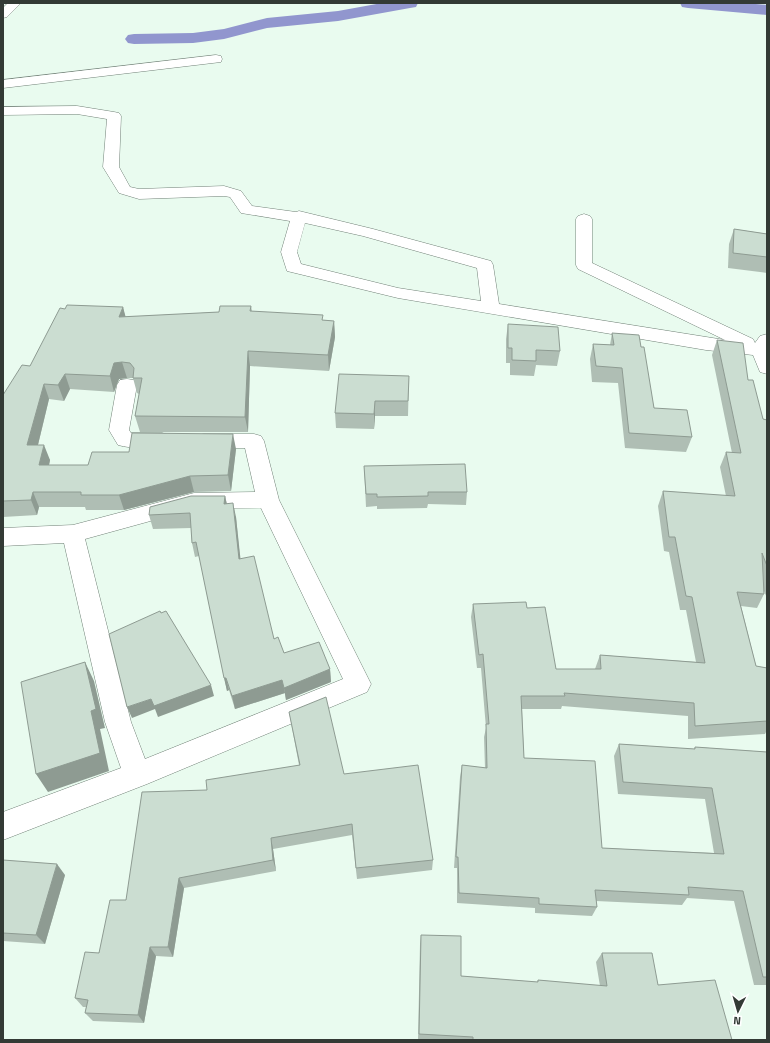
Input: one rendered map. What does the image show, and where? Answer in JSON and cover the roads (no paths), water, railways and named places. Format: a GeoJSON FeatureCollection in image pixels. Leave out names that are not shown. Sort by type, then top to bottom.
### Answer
{"type":"FeatureCollection","features":[{"type":"Feature","properties":{"kind":"street"},"geometry":{"type":"LineString","coordinates":[[3,14],[15,3]]}},
{"type":"Feature","properties":{"kind":"street"},"geometry":{"type":"LineString","coordinates":[[3,84],[216,59]]}},
{"type":"Feature","properties":{"kind":"street"},"geometry":{"type":"LineString","coordinates":[[3,111],[77,110],[114,116],[111,167],[124,190],[139,194],[224,191],[236,194],[247,210],[299,216],[340,225],[485,265],[491,309]]}},
{"type":"Feature","properties":{"kind":"street"},"geometry":{"type":"LineString","coordinates":[[299,216],[289,252],[293,267],[398,293],[491,309],[706,344],[764,345]]}},
{"type":"Feature","properties":{"kind":"street"},"geometry":{"type":"LineString","coordinates":[[584,219],[584,265],[764,345]]}},
{"type":"Feature","properties":{"kind":"street"},"geometry":{"type":"LineString","coordinates":[[764,345],[767,368]]}},
{"type":"Feature","properties":{"kind":"street"},"geometry":{"type":"LineString","coordinates":[[3,826],[137,775],[358,684],[268,500],[254,441],[125,440],[119,430],[127,384]]}},
{"type":"Feature","properties":{"kind":"street"},"geometry":{"type":"LineString","coordinates":[[3,537],[73,534],[194,501],[268,500]]}},
{"type":"Feature","properties":{"kind":"street"},"geometry":{"type":"LineString","coordinates":[[73,534],[118,722],[137,775]]}},
{"type":"Feature","properties":{"kind":"waterway"},"geometry":{"type":"LineString","coordinates":[[134,39],[193,38],[224,34],[267,23],[338,16],[410,3]]}},
{"type":"Feature","properties":{"kind":"waterway"},"geometry":{"type":"LineString","coordinates":[[688,3],[767,10]]}}]}
